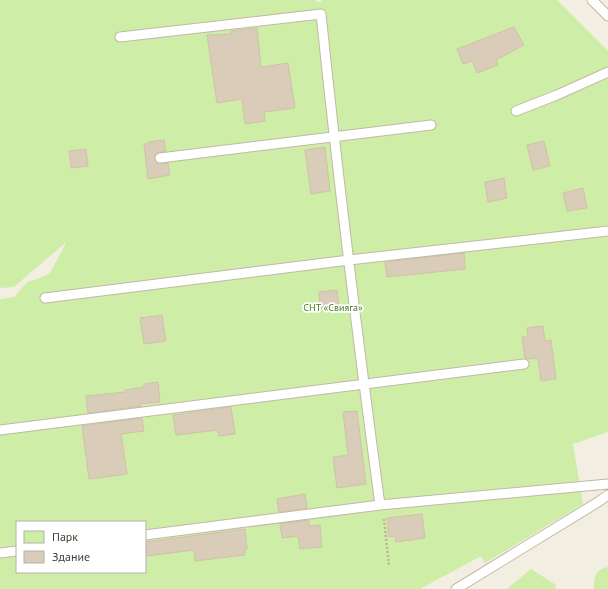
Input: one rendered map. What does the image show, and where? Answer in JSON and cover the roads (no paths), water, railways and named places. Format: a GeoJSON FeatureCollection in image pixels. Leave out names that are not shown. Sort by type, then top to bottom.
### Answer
{"type":"FeatureCollection","features":[{"type":"Feature","properties":{"kind":"lane"},"geometry":{"type":"LineString","coordinates":[[592,0],[608,16]]}},
{"type":"Feature","properties":{"kind":"lane"},"geometry":{"type":"LineString","coordinates":[[120,37],[321,14],[334,137],[364,384],[382,505]]}},
{"type":"Feature","properties":{"kind":"lane"},"geometry":{"type":"LineString","coordinates":[[516,111],[557,95],[608,72]]}},
{"type":"Feature","properties":{"kind":"lane"},"geometry":{"type":"LineString","coordinates":[[160,158],[431,125]]}},
{"type":"Feature","properties":{"kind":"lane"},"geometry":{"type":"LineString","coordinates":[[45,298],[349,260],[608,231]]}},
{"type":"Feature","properties":{"kind":"lane"},"geometry":{"type":"LineString","coordinates":[[0,430],[524,364]]}},
{"type":"Feature","properties":{"kind":"lane"},"geometry":{"type":"LineString","coordinates":[[146,534],[382,505],[608,484]]}},
{"type":"Feature","properties":{"kind":"lane"},"geometry":{"type":"LineString","coordinates":[[456,589],[608,495]]}},
{"type":"Feature","properties":{"kind":"lane"},"geometry":{"type":"LineString","coordinates":[[0,553],[16,551]]}},
{"type":"Feature","properties":{"kind":"park label","name":"СНТ «Свияга»"},"geometry":{"type":"Point","coordinates":[333,307]}}]}
